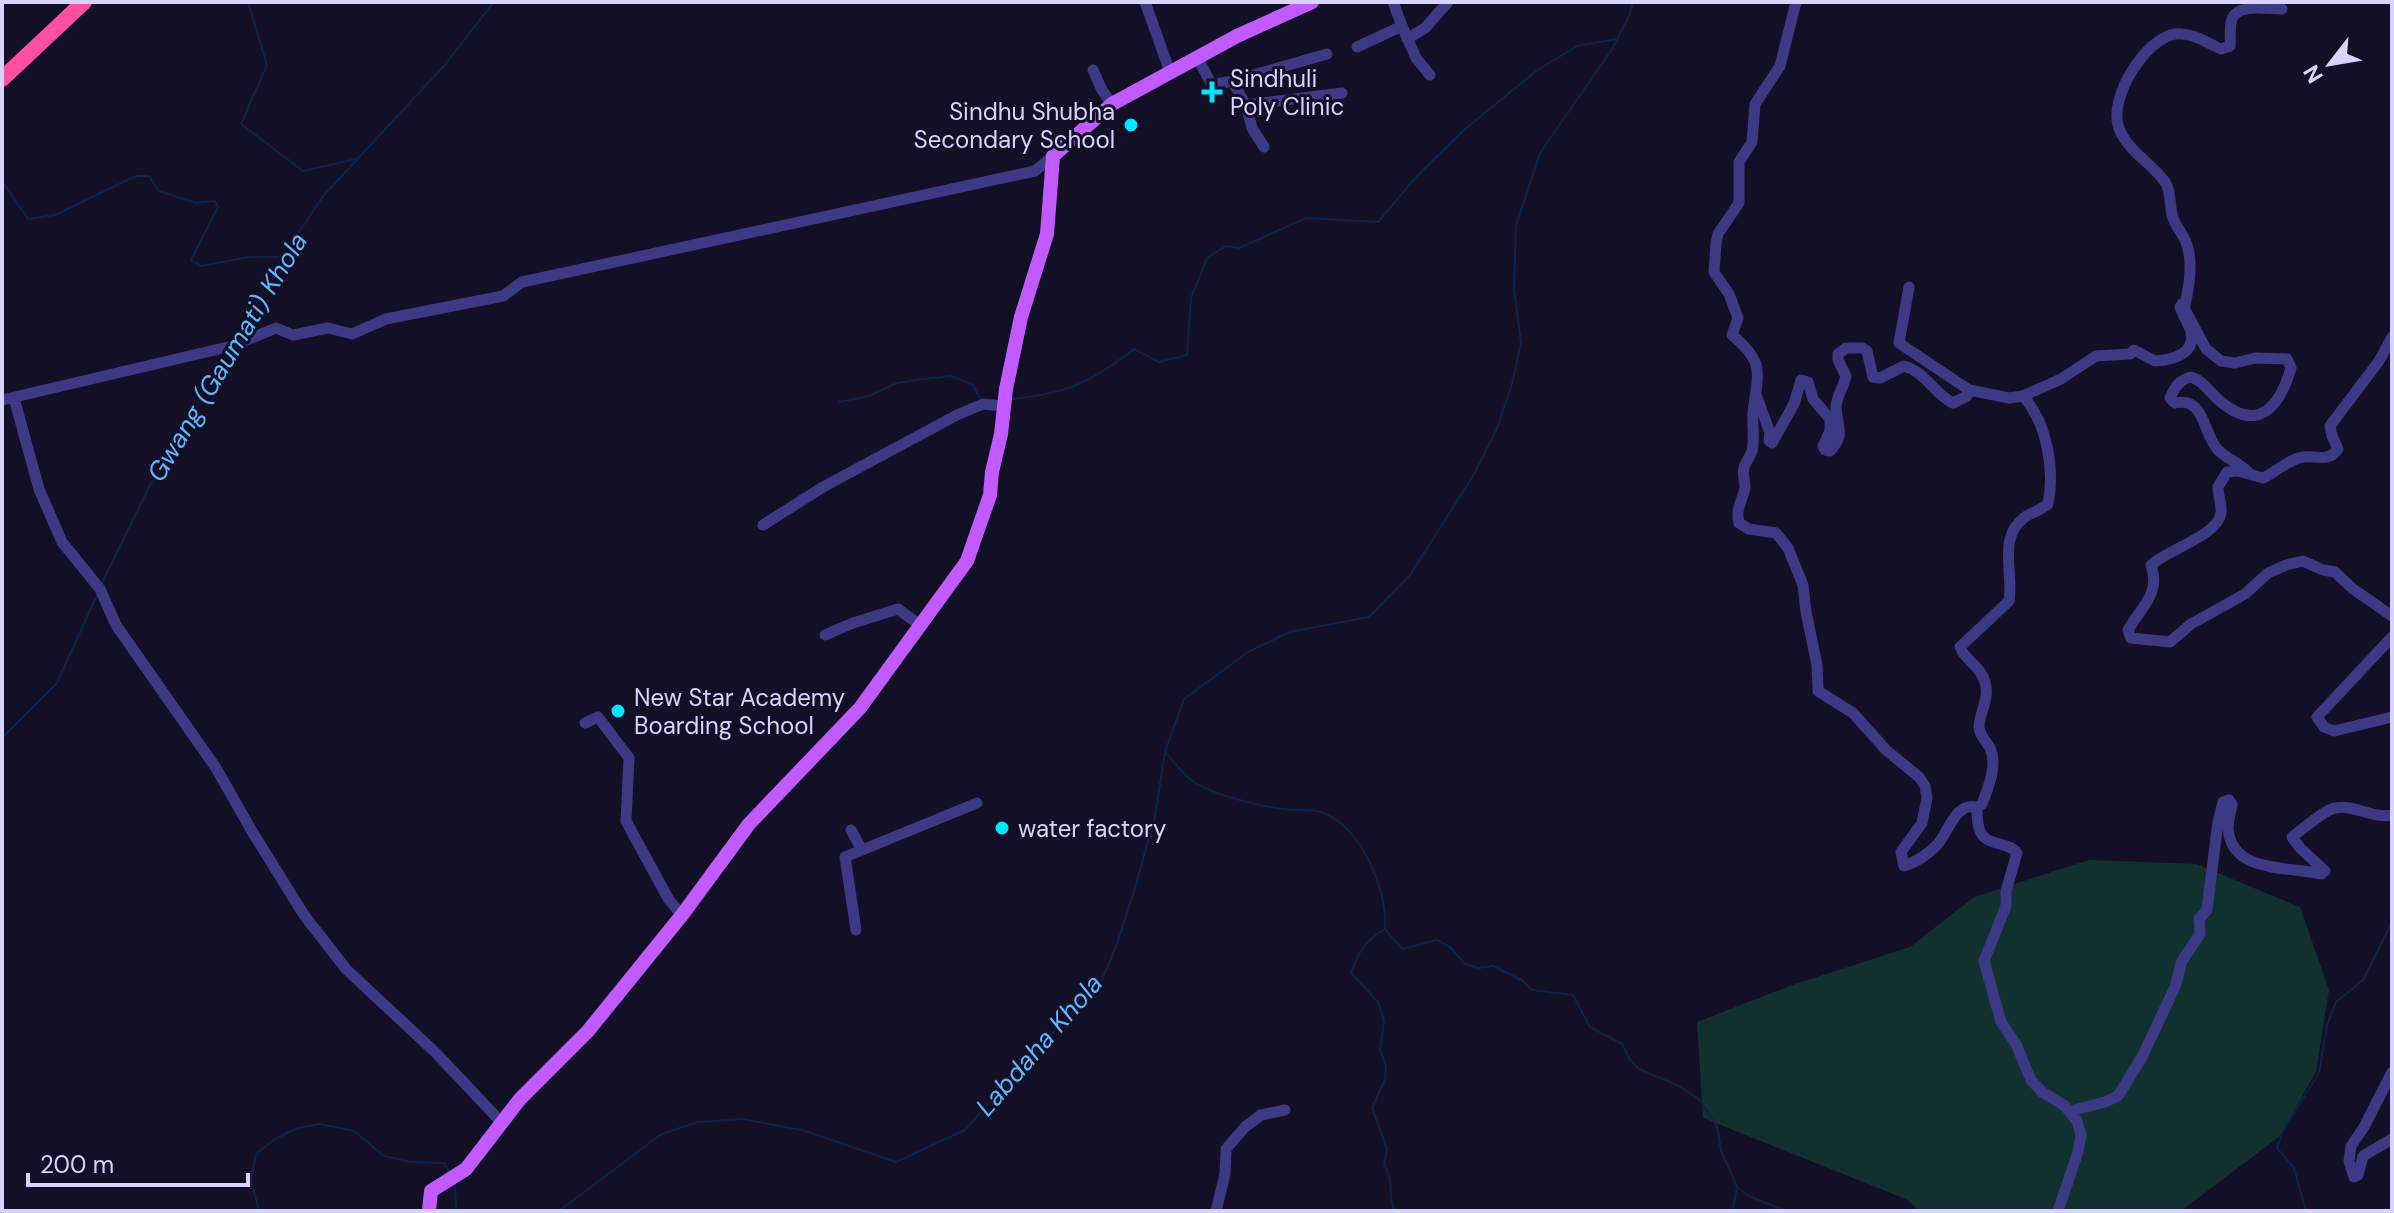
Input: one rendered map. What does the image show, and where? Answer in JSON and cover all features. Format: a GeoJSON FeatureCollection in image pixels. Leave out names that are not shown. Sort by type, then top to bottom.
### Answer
{"type":"FeatureCollection","features":[{"type":"Feature","properties":{"kind":"highway"},"geometry":{"type":"LineString","coordinates":[[2,79],[84,2]]}},
{"type":"Feature","properties":{"kind":"main road"},"geometry":{"type":"LineString","coordinates":[[429,1211],[431,1191],[466,1169],[520,1099],[588,1031],[682,915],[749,824],[860,708],[967,561],[990,495],[1021,317],[1047,234],[1053,156],[1112,104],[1237,36],[1312,2]]}},
{"type":"Feature","properties":{"kind":"street"},"geometry":{"type":"LineString","coordinates":[[1145,2],[1170,72]]}},
{"type":"Feature","properties":{"kind":"street"},"geometry":{"type":"LineString","coordinates":[[1393,2],[1416,58],[1430,75]]}},
{"type":"Feature","properties":{"kind":"street"},"geometry":{"type":"LineString","coordinates":[[1407,39],[1425,28],[1448,2]]}},
{"type":"Feature","properties":{"kind":"street"},"geometry":{"type":"LineString","coordinates":[[1796,2],[1780,66],[1755,104],[1752,142],[1739,162],[1739,203],[1718,234],[1713,259],[1714,272],[1729,294],[1738,318],[1732,335],[1746,346],[1756,362],[1759,384],[1753,414],[1754,443],[1751,457],[1743,469],[1744,492],[1738,507],[1739,523],[1749,529],[1776,533],[1788,548],[1803,585],[1817,665],[1818,691],[1853,713],[1886,750],[1919,777],[1925,786],[1927,798],[1922,823],[1901,852],[1904,866],[1923,857],[1937,844],[1962,809],[1982,804],[1992,770],[1990,749],[1979,724],[1986,699],[1986,683],[1978,665],[1962,653],[1960,647],[2009,601],[2007,553],[2013,529],[2024,517],[2042,510],[2048,504],[2050,475],[2043,433],[2038,414],[2023,396]]}},
{"type":"Feature","properties":{"kind":"street"},"geometry":{"type":"LineString","coordinates":[[2249,473],[2215,446],[2197,408],[2183,401],[2175,403],[2170,398],[2183,379],[2191,377],[2203,383],[2234,412],[2249,416],[2260,414],[2279,402],[2290,363],[2278,358],[2255,358],[2235,363],[2221,361],[2206,349],[2185,306],[2190,263],[2187,244],[2173,217],[2165,182],[2122,135],[2117,123],[2118,97],[2132,72],[2163,37],[2183,34],[2199,37],[2221,49],[2230,46],[2232,19],[2237,13],[2252,8],[2282,9]]}},
{"type":"Feature","properties":{"kind":"street"},"geometry":{"type":"LineString","coordinates":[[1357,47],[1402,26]]}},
{"type":"Feature","properties":{"kind":"street"},"geometry":{"type":"LineString","coordinates":[[1197,57],[1212,85],[1327,54]]}},
{"type":"Feature","properties":{"kind":"street"},"geometry":{"type":"LineString","coordinates":[[1093,70],[1112,104]]}},
{"type":"Feature","properties":{"kind":"street"},"geometry":{"type":"LineString","coordinates":[[1232,81],[1246,105],[1252,128],[1264,147]]}},
{"type":"Feature","properties":{"kind":"street"},"geometry":{"type":"LineString","coordinates":[[1246,105],[1342,93]]}},
{"type":"Feature","properties":{"kind":"street"},"geometry":{"type":"LineString","coordinates":[[501,1122],[436,1053],[346,969],[304,915],[216,768],[116,625],[100,589],[62,542],[39,489],[8,399],[232,346],[276,328],[293,335],[328,328],[352,334],[386,319],[503,296],[522,282],[1035,171],[1053,156]]}},
{"type":"Feature","properties":{"kind":"street"},"geometry":{"type":"LineString","coordinates":[[1909,287],[1899,343],[1969,390],[2009,398],[2023,396],[2061,379],[2096,356],[2130,354],[2134,350],[2155,361],[2180,356],[2189,348],[2191,340],[2191,330],[2180,307],[2182,304],[2185,306]]}},
{"type":"Feature","properties":{"kind":"street"},"geometry":{"type":"LineString","coordinates":[[2392,337],[2379,361],[2336,414],[2330,426],[2338,449],[2334,455],[2297,458],[2263,478],[2238,471],[2227,472],[2218,487],[2222,510],[2219,519],[2183,546],[2157,558],[2151,565],[2156,580],[2154,591],[2128,630],[2131,638],[2170,642],[2191,624],[2245,594],[2268,573],[2303,561],[2335,572],[2353,589],[2392,616]]}},
{"type":"Feature","properties":{"kind":"street"},"geometry":{"type":"LineString","coordinates":[[1757,396],[1772,443],[1794,404],[1801,380],[1808,382],[1813,399],[1830,419],[1830,431],[1823,446],[1830,451],[1838,442],[1840,419],[1836,409],[1846,376],[1838,354],[1846,348],[1867,351],[1873,377],[1880,378],[1904,366],[1924,377],[1953,403],[1967,396],[1969,390]]}},
{"type":"Feature","properties":{"kind":"street"},"geometry":{"type":"LineString","coordinates":[[763,525],[823,487],[957,415],[983,404],[1004,406]]}},
{"type":"Feature","properties":{"kind":"street"},"geometry":{"type":"LineString","coordinates":[[825,635],[898,609],[921,626]]}},
{"type":"Feature","properties":{"kind":"street"},"geometry":{"type":"LineString","coordinates":[[2392,637],[2317,717],[2324,727],[2334,731],[2392,717]]}},
{"type":"Feature","properties":{"kind":"street"},"geometry":{"type":"LineString","coordinates":[[585,723],[598,717],[629,758],[626,821],[669,900],[682,915]]}},
{"type":"Feature","properties":{"kind":"street"},"geometry":{"type":"LineString","coordinates":[[2070,1111],[2118,1096],[2142,1057],[2175,987],[2182,961],[2200,934],[2199,919],[2207,910],[2223,802],[2229,800],[2232,804],[2228,830],[2238,855],[2251,862],[2321,874],[2325,871],[2292,837],[2335,808],[2381,817],[2392,815]]}},
{"type":"Feature","properties":{"kind":"street"},"geometry":{"type":"LineString","coordinates":[[856,930],[845,857],[977,803]]}},
{"type":"Feature","properties":{"kind":"street"},"geometry":{"type":"LineString","coordinates":[[1977,807],[1978,826],[1985,838],[2010,846],[2017,853],[2006,891],[2006,906],[1984,961],[1997,1012],[2035,1086],[2070,1111],[2081,1135],[2069,1184],[2061,1195],[2058,1211]]}},
{"type":"Feature","properties":{"kind":"street"},"geometry":{"type":"LineString","coordinates":[[851,830],[862,850]]}},
{"type":"Feature","properties":{"kind":"street"},"geometry":{"type":"LineString","coordinates":[[2392,1072],[2351,1146],[2349,1161],[2354,1177],[2358,1175],[2363,1156],[2392,1139]]}},
{"type":"Feature","properties":{"kind":"street"},"geometry":{"type":"LineString","coordinates":[[1216,1211],[1225,1174],[1226,1149],[1245,1127],[1261,1115],[1285,1110]]}},
{"type":"Feature","properties":{"kind":"green space"},"geometry":{"type":"Polygon","coordinates":[[[2089,860],[2196,864],[2300,907],[2329,990],[2316,1072],[2280,1136],[2181,1211],[1919,1211],[1908,1200],[1703,1118],[1697,1022],[1795,984],[1910,947],[1974,897],[2089,860]]]}},
{"type":"Feature","properties":{"kind":"waterway"},"geometry":{"type":"LineString","coordinates":[[248,2],[267,65],[241,124],[303,171],[356,159]]}},
{"type":"Feature","properties":{"kind":"waterway","name":"Gwang (Gaumati) Khola"},"geometry":{"type":"LineString","coordinates":[[238,337],[282,257],[324,195],[443,67],[494,2]]}},
{"type":"Feature","properties":{"kind":"waterway","name":"Labdaha Khola"},"geometry":{"type":"LineString","coordinates":[[559,1211],[660,1135],[697,1122],[742,1119],[802,1130],[896,1162],[965,1130],[1100,984],[1135,888],[1155,816],[1165,752],[1184,699],[1248,652],[1289,632],[1369,617],[1410,575],[1473,476],[1496,431],[1512,384],[1521,343],[1514,289],[1516,225],[1540,153],[1612,49],[1633,2]]}},
{"type":"Feature","properties":{"kind":"waterway"},"geometry":{"type":"LineString","coordinates":[[1010,399],[1047,394],[1076,385],[1134,349],[1159,362],[1187,355],[1191,298],[1207,258],[1226,246],[1239,248],[1306,218],[1378,222],[1417,176],[1464,130],[1536,71],[1577,46],[1616,39]]}},
{"type":"Feature","properties":{"kind":"waterway"},"geometry":{"type":"LineString","coordinates":[[2,181],[28,219],[55,215],[136,176],[149,176],[159,191],[196,203],[215,201],[218,207],[191,260],[201,266],[249,257],[282,257]]}},
{"type":"Feature","properties":{"kind":"waterway","name":"Gwang (Gaumati) Khola"},"geometry":{"type":"LineString","coordinates":[[101,585],[167,450],[229,353]]}},
{"type":"Feature","properties":{"kind":"waterway"},"geometry":{"type":"LineString","coordinates":[[839,402],[869,396],[897,383],[952,376],[973,385],[979,397],[985,400]]}},
{"type":"Feature","properties":{"kind":"waterway","name":"Gwang (Gaumati) Khola"},"geometry":{"type":"LineString","coordinates":[[2,738],[57,683],[97,595]]}},
{"type":"Feature","properties":{"kind":"waterway"},"geometry":{"type":"LineString","coordinates":[[1165,752],[1190,779],[1208,789],[1262,805],[1321,812],[1335,819],[1348,830],[1369,861],[1382,897],[1385,929],[1402,949],[1437,940],[1450,947],[1464,963],[1478,968],[1493,966],[1523,981],[1532,990],[1573,995],[1590,1027],[1622,1044],[1639,1069],[1677,1085],[1699,1099],[1717,1127],[1721,1150],[1737,1187],[1749,1196],[1785,1211]]}},
{"type":"Feature","properties":{"kind":"waterway"},"geometry":{"type":"LineString","coordinates":[[2306,1211],[2294,1168],[2277,1148],[2283,1131],[2319,1073],[2327,1025],[2336,1002],[2363,980],[2392,922]]}},
{"type":"Feature","properties":{"kind":"waterway"},"geometry":{"type":"LineString","coordinates":[[1385,929],[1364,947],[1351,973],[1378,1002],[1384,1021],[1380,1050],[1386,1066],[1385,1080],[1372,1108],[1387,1149],[1384,1164],[1394,1211]]}},
{"type":"Feature","properties":{"kind":"waterway"},"geometry":{"type":"LineString","coordinates":[[259,1211],[251,1180],[256,1154],[275,1139],[297,1128],[320,1124],[354,1131],[384,1156],[410,1162],[444,1163],[449,1171]]}},
{"type":"Feature","properties":{"kind":"waterway"},"geometry":{"type":"LineString","coordinates":[[455,1184],[456,1211]]}},
{"type":"Feature","properties":{"kind":"waterway"},"geometry":{"type":"LineString","coordinates":[[1732,1211],[1737,1189]]}},
{"type":"Feature","properties":{"kind":"place","name":"Sindhuli Poly Clinic"},"geometry":{"type":"Point","coordinates":[1212,92]}},
{"type":"Feature","properties":{"kind":"place","name":"Sindhu Shubha Secondary School"},"geometry":{"type":"Point","coordinates":[1131,125]}},
{"type":"Feature","properties":{"kind":"place","name":"New Star Academy Boarding School"},"geometry":{"type":"Point","coordinates":[618,711]}},
{"type":"Feature","properties":{"kind":"place","name":"water factory"},"geometry":{"type":"Point","coordinates":[1002,828]}}]}
